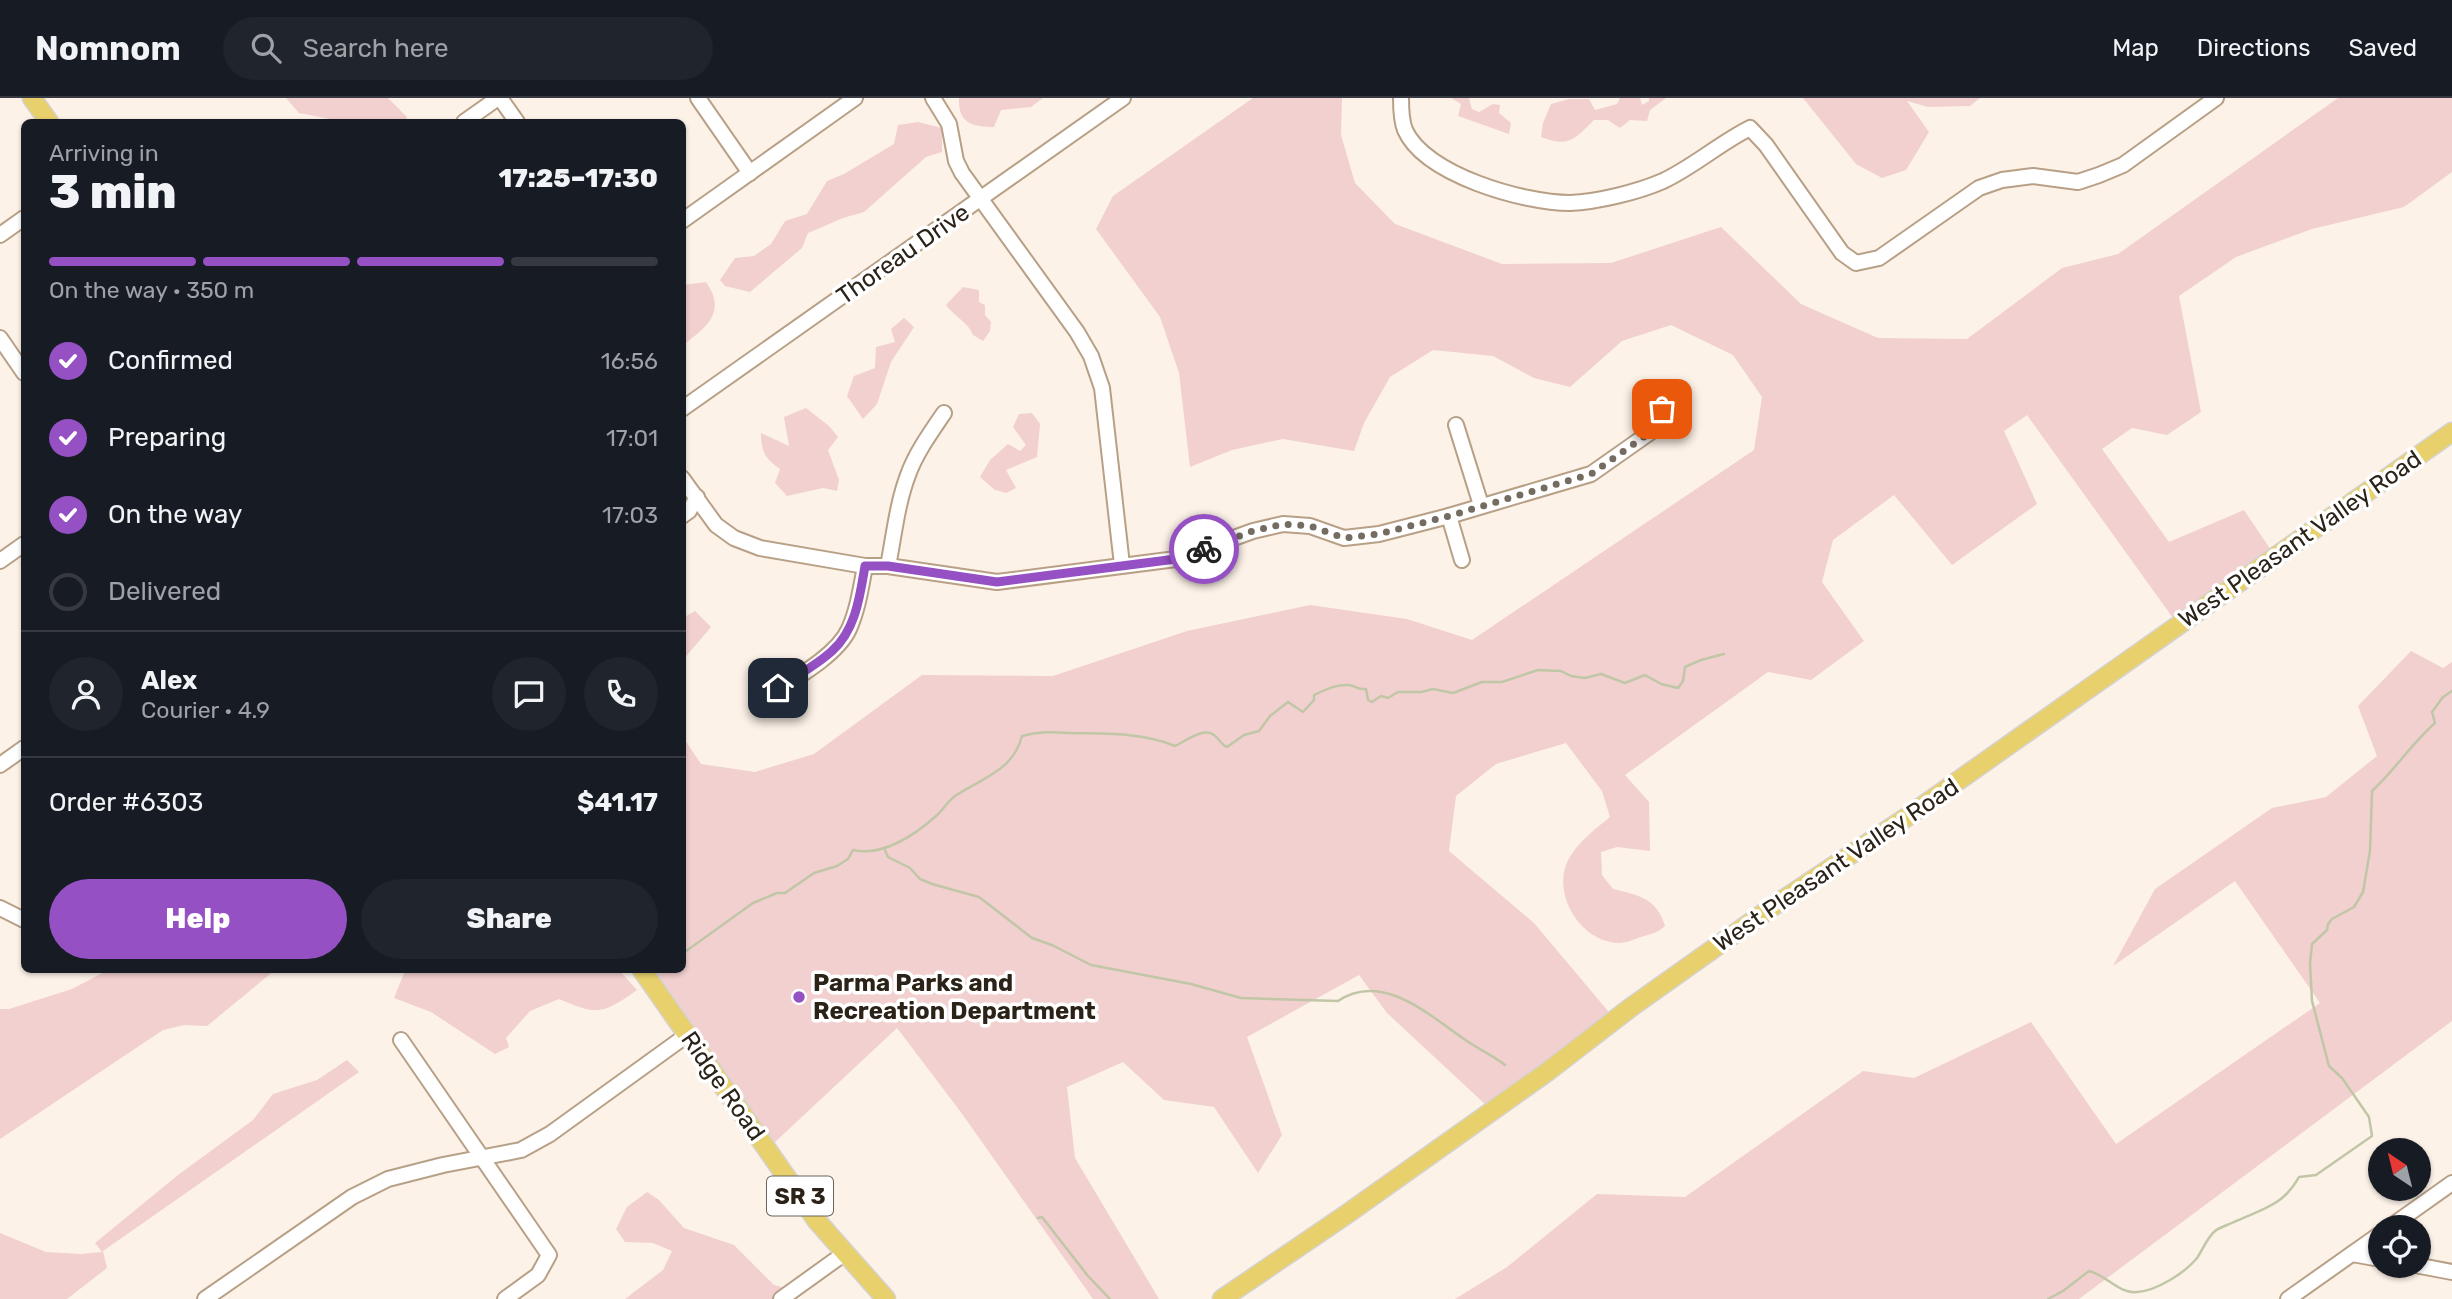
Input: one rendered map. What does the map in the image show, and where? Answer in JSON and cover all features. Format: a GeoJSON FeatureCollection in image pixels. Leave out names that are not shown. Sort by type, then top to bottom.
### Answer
{"type":"FeatureCollection","features":[{"type":"Feature","properties":{"kind":"main road"},"geometry":{"type":"LineString","coordinates":[[32,98],[47,119]]}},
{"type":"Feature","properties":{"kind":"main road","name":"West Pleasant Valley Road"},"geometry":{"type":"LineString","coordinates":[[1222,1299],[1536,1080],[1630,1008],[1778,903],[1914,813],[2452,432]]}},
{"type":"Feature","properties":{"kind":"main road","name":"Ridge Road"},"geometry":{"type":"LineString","coordinates":[[644,973],[817,1221],[886,1299]]}},
{"type":"Feature","properties":{"kind":"street"},"geometry":{"type":"LineString","coordinates":[[468,119],[499,98],[515,119]]}},
{"type":"Feature","properties":{"kind":"street"},"geometry":{"type":"LineString","coordinates":[[698,98],[750,173]]}},
{"type":"Feature","properties":{"kind":"street"},"geometry":{"type":"LineString","coordinates":[[686,218],[855,98]]}},
{"type":"Feature","properties":{"kind":"street"},"geometry":{"type":"LineString","coordinates":[[933,98],[949,124],[962,173],[1077,332],[1091,356],[1102,388],[1122,565]]}},
{"type":"Feature","properties":{"kind":"street","name":"Thoreau Drive"},"geometry":{"type":"LineString","coordinates":[[686,406],[1124,98]]}},
{"type":"Feature","properties":{"kind":"street"},"geometry":{"type":"LineString","coordinates":[[1401,98],[1405,130],[1422,153],[1456,174],[1492,189],[1531,199],[1571,203],[1619,194],[1664,180],[1750,128],[1766,145],[1842,253],[1856,263],[1879,258],[1979,188],[2002,180],[2033,176],[2078,182],[2099,176],[2123,164],[2216,98]]}},
{"type":"Feature","properties":{"kind":"street"},"geometry":{"type":"LineString","coordinates":[[0,235],[21,220]]}},
{"type":"Feature","properties":{"kind":"street"},"geometry":{"type":"LineString","coordinates":[[0,338],[21,369]]}},
{"type":"Feature","properties":{"kind":"street"},"geometry":{"type":"LineString","coordinates":[[690,498],[734,538],[760,548],[865,566],[888,566],[997,582],[1176,559],[1253,531],[1283,524],[1310,526],[1344,538],[1379,534],[1449,516],[1591,474],[1655,429],[1662,409]]}},
{"type":"Feature","properties":{"kind":"street"},"geometry":{"type":"LineString","coordinates":[[888,566],[908,472],[944,413]]}},
{"type":"Feature","properties":{"kind":"street"},"geometry":{"type":"LineString","coordinates":[[1456,425],[1481,505]]}},
{"type":"Feature","properties":{"kind":"street"},"geometry":{"type":"LineString","coordinates":[[1449,516],[1462,560]]}},
{"type":"Feature","properties":{"kind":"street"},"geometry":{"type":"LineString","coordinates":[[0,561],[21,546]]}},
{"type":"Feature","properties":{"kind":"street"},"geometry":{"type":"LineString","coordinates":[[760,701],[833,651],[848,632],[858,605],[865,566]]}},
{"type":"Feature","properties":{"kind":"street"},"geometry":{"type":"LineString","coordinates":[[0,765],[21,750]]}},
{"type":"Feature","properties":{"kind":"street"},"geometry":{"type":"LineString","coordinates":[[0,908],[21,918]]}},
{"type":"Feature","properties":{"kind":"street"},"geometry":{"type":"LineString","coordinates":[[205,1299],[352,1197],[388,1179],[521,1150],[550,1134],[687,1035]]}},
{"type":"Feature","properties":{"kind":"street"},"geometry":{"type":"LineString","coordinates":[[401,1040],[549,1255],[538,1275],[505,1299]]}},
{"type":"Feature","properties":{"kind":"street"},"geometry":{"type":"LineString","coordinates":[[2407,1215],[2452,1183]]}},
{"type":"Feature","properties":{"kind":"street"},"geometry":{"type":"LineString","coordinates":[[2288,1299],[2368,1243]]}},
{"type":"Feature","properties":{"kind":"street"},"geometry":{"type":"LineString","coordinates":[[781,1299],[845,1253]]}},
{"type":"Feature","properties":{"kind":"street"},"geometry":{"type":"LineString","coordinates":[[2352,1254],[2368,1257]]}},
{"type":"Feature","properties":{"kind":"street"},"geometry":{"type":"LineString","coordinates":[[2431,1268],[2452,1272]]}},
{"type":"Feature","properties":{"kind":"shaded area"},"geometry":{"type":"Polygon","coordinates":[[[286,98],[388,98],[407,117],[330,119],[299,113],[286,98]]]}},
{"type":"Feature","properties":{"kind":"shaded area"},"geometry":{"type":"Polygon","coordinates":[[[959,98],[1043,98],[1031,107],[1001,110],[994,127],[968,122],[961,113],[959,98]]]}},
{"type":"Feature","properties":{"kind":"shaded area"},"geometry":{"type":"Polygon","coordinates":[[[1253,98],[1342,98],[1341,135],[1355,183],[1395,224],[1502,264],[1611,263],[1721,227],[1801,304],[1878,338],[1967,339],[2062,268],[2118,254],[2338,98],[2452,98],[2452,172],[2404,207],[2312,229],[2236,257],[2179,296],[2201,412],[2167,435],[2132,428],[2102,449],[2169,542],[2244,510],[2271,550],[2173,618],[2027,415],[2004,431],[2037,504],[1952,565],[1894,495],[1833,540],[1822,582],[1864,641],[1811,680],[1768,672],[1625,775],[1649,802],[1650,851],[1617,847],[1601,852],[1602,875],[1613,889],[1638,896],[1652,904],[1665,926],[1660,930],[1625,942],[1606,941],[1583,927],[1574,916],[1564,891],[1566,865],[1579,844],[1610,817],[1602,791],[1566,743],[1496,764],[1456,796],[1449,851],[1534,923],[1613,1017],[1486,1105],[1387,1013],[1359,975],[1247,1037],[1282,1135],[1258,1173],[1214,1107],[1164,1100],[1123,1062],[1067,1087],[1075,1158],[1159,1299],[1093,1299],[960,1111],[897,1028],[773,1144],[654,973],[686,973],[686,742],[701,764],[755,772],[814,754],[922,675],[1053,676],[1187,631],[1310,605],[1407,619],[1472,640],[1754,450],[1762,397],[1733,355],[1671,325],[1622,341],[1570,387],[1534,378],[1493,356],[1433,350],[1390,377],[1364,423],[1354,451],[1283,439],[1232,450],[1190,467],[1179,373],[1160,317],[1096,229],[1113,196],[1253,98]]]}},
{"type":"Feature","properties":{"kind":"shaded area"},"geometry":{"type":"Polygon","coordinates":[[[1451,98],[1469,98],[1472,109],[1479,112],[1493,104],[1500,105],[1499,113],[1511,123],[1509,134],[1458,116],[1461,104],[1451,98]]]}},
{"type":"Feature","properties":{"kind":"shaded area"},"geometry":{"type":"Polygon","coordinates":[[[1620,98],[1640,98],[1642,105],[1649,101],[1649,98],[1666,98],[1650,110],[1647,121],[1630,120],[1620,128],[1608,120],[1594,120],[1570,140],[1558,142],[1541,137],[1543,123],[1551,104],[1569,99],[1589,99],[1595,110],[1617,104],[1620,98]]]}},
{"type":"Feature","properties":{"kind":"shaded area"},"geometry":{"type":"Polygon","coordinates":[[[1803,98],[1980,98],[1970,106],[1928,107],[1907,101],[1929,132],[1906,170],[1882,178],[1856,164],[1803,98]]]}},
{"type":"Feature","properties":{"kind":"shaded area"},"geometry":{"type":"Polygon","coordinates":[[[918,122],[942,128],[942,152],[926,157],[864,212],[808,233],[802,248],[750,292],[725,286],[720,280],[735,258],[754,256],[771,244],[785,221],[807,214],[827,181],[894,144],[898,125],[918,122]]]}},
{"type":"Feature","properties":{"kind":"shaded area"},"geometry":{"type":"Polygon","coordinates":[[[706,282],[715,302],[711,318],[700,332],[686,343],[686,285],[706,282]]]}},
{"type":"Feature","properties":{"kind":"shaded area"},"geometry":{"type":"Polygon","coordinates":[[[963,287],[979,290],[979,302],[985,305],[985,315],[991,322],[990,331],[983,341],[973,335],[946,305],[963,287]]]}},
{"type":"Feature","properties":{"kind":"shaded area"},"geometry":{"type":"Polygon","coordinates":[[[904,318],[914,327],[891,362],[877,404],[863,419],[847,396],[854,376],[875,368],[876,347],[895,342],[891,329],[904,318]]]}},
{"type":"Feature","properties":{"kind":"shaded area"},"geometry":{"type":"Polygon","coordinates":[[[806,408],[829,426],[838,437],[828,450],[839,480],[837,491],[823,488],[787,496],[775,483],[780,469],[765,454],[761,433],[789,446],[784,417],[806,408]]]}},
{"type":"Feature","properties":{"kind":"shaded area"},"geometry":{"type":"Polygon","coordinates":[[[1032,413],[1040,424],[1037,457],[1006,470],[1016,488],[1006,493],[995,490],[980,477],[990,460],[1008,444],[1020,451],[1026,445],[1013,427],[1019,414],[1032,413]]]}},
{"type":"Feature","properties":{"kind":"shaded area"},"geometry":{"type":"Polygon","coordinates":[[[695,611],[711,627],[686,656],[686,616],[695,611]]]}},
{"type":"Feature","properties":{"kind":"shaded area"},"geometry":{"type":"Polygon","coordinates":[[[2411,651],[2443,668],[2452,662],[2452,1021],[2079,1299],[1455,1299],[1507,1267],[1597,1194],[1685,1197],[1863,1071],[1914,1078],[2031,1022],[2116,1144],[2320,1003],[2235,881],[2113,966],[2155,889],[2272,808],[2326,797],[2377,756],[2358,706],[2411,651]]]}},
{"type":"Feature","properties":{"kind":"shaded area"},"geometry":{"type":"Polygon","coordinates":[[[102,973],[271,973],[207,1026],[184,1025],[163,1030],[0,1139],[0,1009],[9,1009],[72,989],[102,973]]]}},
{"type":"Feature","properties":{"kind":"shaded area"},"geometry":{"type":"Polygon","coordinates":[[[404,973],[622,973],[637,990],[616,1004],[600,1010],[583,1008],[559,999],[530,1011],[506,1038],[509,1047],[495,1054],[431,1012],[394,998],[404,973]]]}},
{"type":"Feature","properties":{"kind":"shaded area"},"geometry":{"type":"Polygon","coordinates":[[[347,1060],[359,1072],[103,1251],[107,1268],[67,1299],[0,1299],[0,1233],[46,1252],[102,1252],[95,1243],[178,1175],[253,1120],[273,1094],[317,1080],[347,1060]]]}},
{"type":"Feature","properties":{"kind":"shaded area"},"geometry":{"type":"Polygon","coordinates":[[[647,1192],[659,1200],[684,1228],[734,1245],[774,1285],[791,1290],[796,1299],[625,1299],[663,1270],[672,1251],[653,1243],[625,1242],[616,1229],[627,1207],[647,1192]]]}},
{"type":"Feature","properties":{"kind":"waterway"},"geometry":{"type":"LineString","coordinates":[[686,951],[753,903],[777,893],[785,893],[814,873],[837,866],[848,859],[853,850],[875,850],[908,837],[936,816],[955,796],[1004,766],[1012,758],[1022,736],[1046,732],[1124,735],[1150,738],[1175,746],[1194,736],[1210,733],[1227,747],[1244,735],[1259,731],[1270,716],[1288,702],[1303,712],[1314,700],[1314,695],[1340,685],[1366,689],[1368,700],[1372,702],[1381,696],[1388,698],[1398,692],[1433,689],[1453,693],[1482,682],[1502,682],[1538,670],[1561,671],[1585,678],[1601,674],[1625,683],[1645,675],[1661,684],[1678,688],[1683,681],[1685,667],[1724,654]]}},
{"type":"Feature","properties":{"kind":"waterway"},"geometry":{"type":"LineString","coordinates":[[2048,1299],[2089,1271],[2130,1292],[2145,1291],[2161,1285],[2192,1264],[2215,1231],[2271,1206],[2293,1187],[2299,1177],[2316,1175],[2372,1136],[2369,1117],[2342,1078],[2329,1066],[2312,1001],[2312,944],[2327,930],[2332,919],[2354,907],[2363,892],[2370,851],[2372,791],[2435,723],[2432,712],[2443,697],[2452,691]]}},
{"type":"Feature","properties":{"kind":"waterway"},"geometry":{"type":"LineString","coordinates":[[884,848],[888,857],[910,868],[920,879],[979,897],[1032,938],[1091,965],[1191,984],[1241,998],[1338,1001],[1355,993],[1371,991],[1388,994],[1420,1009],[1505,1065]]}},
{"type":"Feature","properties":{"kind":"waterway"},"geometry":{"type":"LineString","coordinates":[[1038,1218],[1042,1217],[1088,1276],[1110,1299]]}},
{"type":"Feature","properties":{"kind":"way so far"},"geometry":{"type":"LineString","coordinates":[[1204,549],[1253,531],[1283,524],[1310,526],[1344,538],[1379,534],[1591,474],[1655,429],[1662,409]]}},
{"type":"Feature","properties":{"kind":"place","name":"Parma Parks and Recreation Department"},"geometry":{"type":"Point","coordinates":[799,997]}},
{"type":"Feature","properties":{"kind":"route"},"geometry":{"type":"LineString","coordinates":[[778,688],[833,651],[848,632],[858,605],[865,566],[888,566],[997,582],[1176,559],[1204,549]]}}]}
